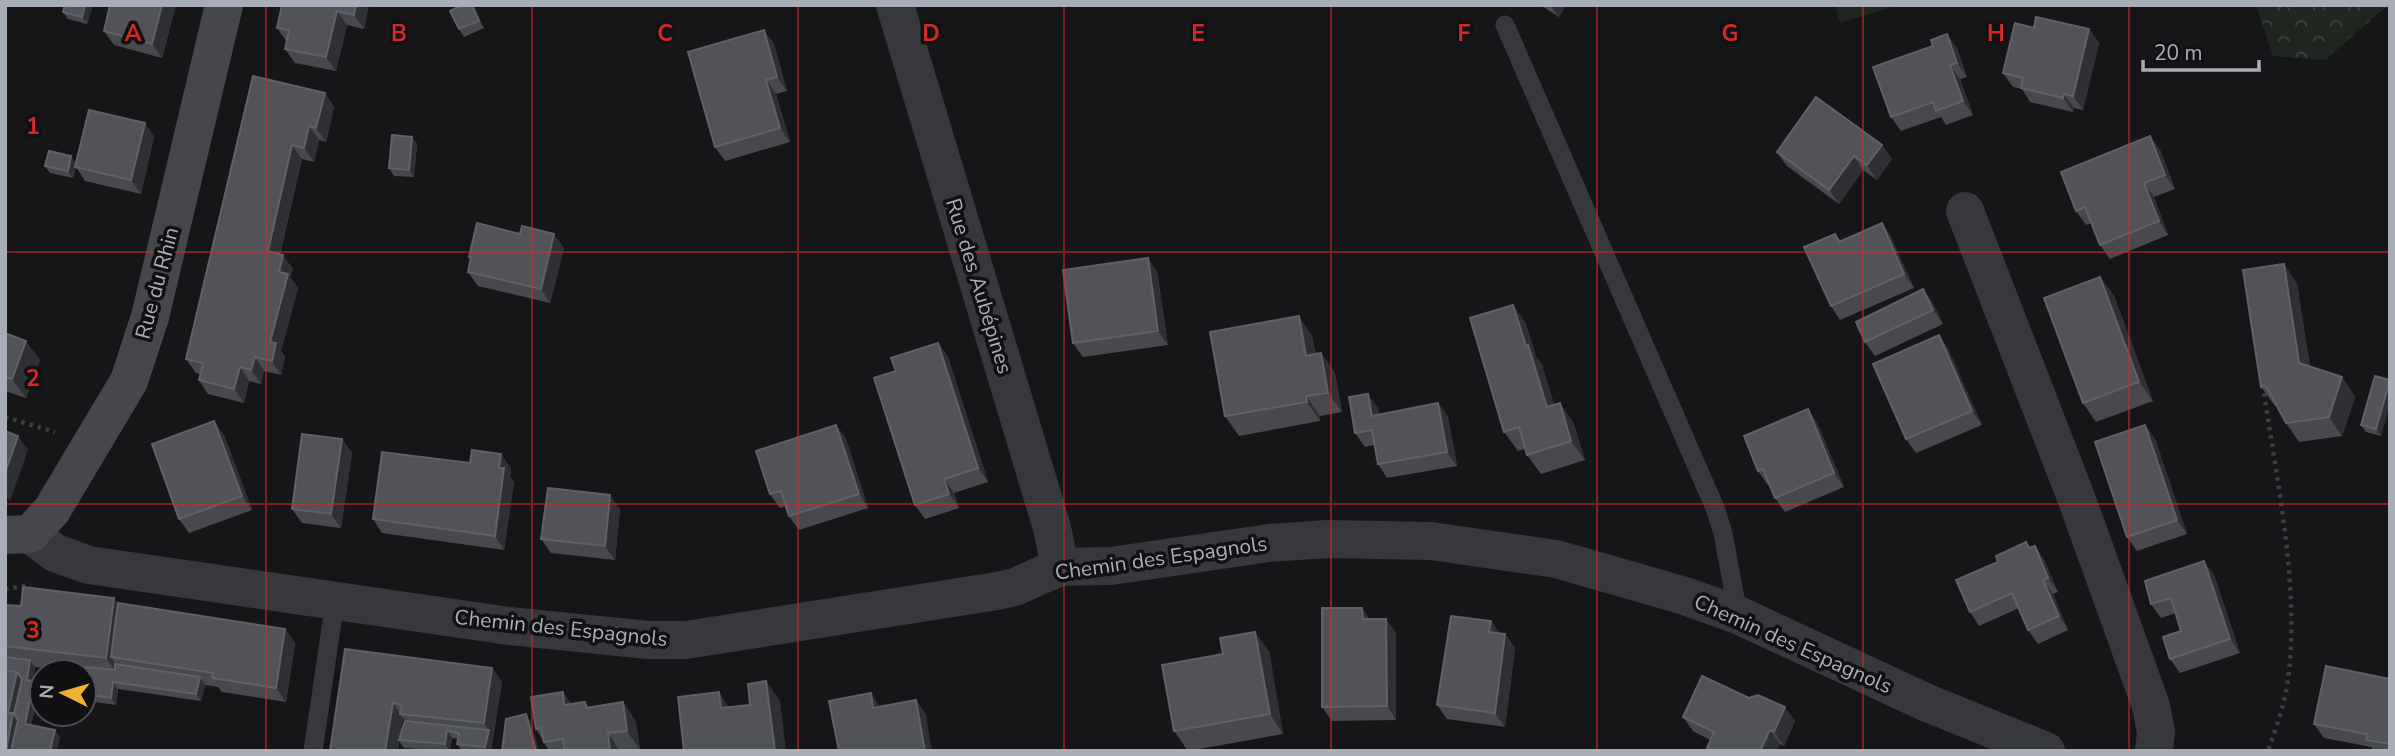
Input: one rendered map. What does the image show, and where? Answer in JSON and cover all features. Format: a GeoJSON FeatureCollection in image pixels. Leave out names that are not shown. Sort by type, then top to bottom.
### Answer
{"type":"FeatureCollection","features":[{"type":"Feature","properties":{"kind":"street","name":"Rue du Rhin"},"geometry":{"type":"LineString","coordinates":[[18,534],[52,510],[129,381],[150,317],[224,5]]}},
{"type":"Feature","properties":{"kind":"street","name":"Rue des Aubépines"},"geometry":{"type":"LineString","coordinates":[[895,5],[1052,528],[1060,567]]}},
{"type":"Feature","properties":{"kind":"street"},"geometry":{"type":"LineString","coordinates":[[1965,211],[2077,500],[2151,706],[2156,732],[2154,751]]}},
{"type":"Feature","properties":{"kind":"street","name":"Chemin des Espagnols"},"geometry":{"type":"LineString","coordinates":[[18,534],[55,553],[89,565],[509,626],[648,640],[686,640],[997,591],[1015,587],[1060,567],[1111,566],[1269,543],[1328,539],[1431,541],[1556,559],[1621,576],[1738,615],[1925,702],[2046,751]]}},
{"type":"Feature","properties":{"kind":"lane"},"geometry":{"type":"LineString","coordinates":[[1505,25],[1715,508],[1723,533],[1738,615]]}},
{"type":"Feature","properties":{"kind":"lane"},"geometry":{"type":"LineString","coordinates":[[313,751],[335,601]]}},
{"type":"Feature","properties":{"kind":"path"},"geometry":{"type":"LineString","coordinates":[[2262,379],[2291,594],[2290,651],[2284,704],[2268,751]]}},
{"type":"Feature","properties":{"kind":"path"},"geometry":{"type":"LineString","coordinates":[[5,417],[65,435]]}},
{"type":"Feature","properties":{"kind":"green space"},"geometry":{"type":"Polygon","coordinates":[[[1835,5],[1898,5],[1840,23],[1835,5]]]}},
{"type":"Feature","properties":{"kind":"green space"},"geometry":{"type":"Polygon","coordinates":[[[2256,5],[2388,5],[2325,60],[2273,56],[2256,5]]]}},
{"type":"Feature","properties":{"kind":"building"},"geometry":{"type":"Polygon","coordinates":[[[65,5],[85,5],[82,17],[63,12],[65,5]]]}},
{"type":"Feature","properties":{"kind":"building"},"geometry":{"type":"Polygon","coordinates":[[[110,5],[162,5],[152,44],[104,31],[110,5]]]}},
{"type":"Feature","properties":{"kind":"building"},"geometry":{"type":"Polygon","coordinates":[[[282,5],[356,5],[354,15],[337,11],[326,57],[285,49],[289,30],[277,28],[282,5]]]}},
{"type":"Feature","properties":{"kind":"building"},"geometry":{"type":"Polygon","coordinates":[[[462,5],[472,5],[479,21],[459,29],[450,11],[462,5]]]}},
{"type":"Feature","properties":{"kind":"building"},"geometry":{"type":"Polygon","coordinates":[[[2036,17],[2089,29],[2073,96],[2064,94],[2063,98],[2021,88],[2023,78],[2003,73],[2015,23],[2034,28],[2036,17]]]}},
{"type":"Feature","properties":{"kind":"building"},"geometry":{"type":"Polygon","coordinates":[[[764,30],[777,77],[766,80],[780,128],[715,147],[688,52],[764,30]]]}},
{"type":"Feature","properties":{"kind":"building"},"geometry":{"type":"Polygon","coordinates":[[[1947,34],[1957,63],[1950,65],[1963,101],[1936,111],[1933,102],[1891,117],[1873,67],[1933,46],[1931,40],[1947,34]]]}},
{"type":"Feature","properties":{"kind":"building"},"geometry":{"type":"Polygon","coordinates":[[[253,76],[325,93],[316,128],[309,126],[304,148],[292,145],[268,251],[283,255],[279,272],[288,274],[270,342],[276,343],[272,361],[255,357],[251,370],[240,367],[234,389],[199,380],[203,363],[186,359],[253,76]]]}},
{"type":"Feature","properties":{"kind":"building"},"geometry":{"type":"Polygon","coordinates":[[[1816,97],[1882,145],[1867,165],[1854,156],[1829,190],[1777,152],[1816,97]]]}},
{"type":"Feature","properties":{"kind":"building"},"geometry":{"type":"Polygon","coordinates":[[[89,110],[145,123],[131,180],[75,167],[89,110]]]}},
{"type":"Feature","properties":{"kind":"building"},"geometry":{"type":"Polygon","coordinates":[[[392,135],[412,137],[409,170],[389,168],[392,135]]]}},
{"type":"Feature","properties":{"kind":"building"},"geometry":{"type":"Polygon","coordinates":[[[2150,136],[2165,175],[2144,183],[2159,221],[2100,245],[2085,207],[2076,211],[2061,172],[2150,136]]]}},
{"type":"Feature","properties":{"kind":"building"},"geometry":{"type":"Polygon","coordinates":[[[49,151],[71,156],[68,171],[45,166],[49,151]]]}},
{"type":"Feature","properties":{"kind":"building"},"geometry":{"type":"Polygon","coordinates":[[[477,223],[520,234],[522,226],[554,234],[541,289],[468,272],[477,223]]]}},
{"type":"Feature","properties":{"kind":"building"},"geometry":{"type":"Polygon","coordinates":[[[1882,223],[1904,274],[1831,306],[1804,247],[1835,234],[1839,242],[1882,223]]]}},
{"type":"Feature","properties":{"kind":"building"},"geometry":{"type":"Polygon","coordinates":[[[1148,258],[1158,331],[1073,343],[1063,270],[1148,258]]]}},
{"type":"Feature","properties":{"kind":"building"},"geometry":{"type":"Polygon","coordinates":[[[2284,264],[2299,363],[2342,377],[2329,417],[2286,423],[2266,386],[2261,387],[2243,270],[2284,264]]]}},
{"type":"Feature","properties":{"kind":"building"},"geometry":{"type":"Polygon","coordinates":[[[2100,277],[2139,382],[2083,403],[2044,298],[2100,277]]]}},
{"type":"Feature","properties":{"kind":"building"},"geometry":{"type":"Polygon","coordinates":[[[1923,289],[1933,310],[1865,342],[1856,322],[1923,289]]]}},
{"type":"Feature","properties":{"kind":"building"},"geometry":{"type":"Polygon","coordinates":[[[1513,305],[1547,407],[1560,403],[1571,441],[1527,455],[1519,427],[1504,432],[1470,318],[1513,305]]]}},
{"type":"Feature","properties":{"kind":"building"},"geometry":{"type":"Polygon","coordinates":[[[1299,316],[1306,356],[1321,353],[1328,393],[1306,396],[1307,402],[1225,416],[1210,332],[1299,316]]]}},
{"type":"Feature","properties":{"kind":"building"},"geometry":{"type":"Polygon","coordinates":[[[5,333],[26,341],[12,379],[5,377],[5,333]]]}},
{"type":"Feature","properties":{"kind":"building"},"geometry":{"type":"Polygon","coordinates":[[[1939,335],[1972,411],[1906,439],[1873,364],[1939,335]]]}},
{"type":"Feature","properties":{"kind":"building"},"geometry":{"type":"Polygon","coordinates":[[[938,343],[978,468],[944,479],[949,494],[915,505],[874,378],[896,371],[891,358],[938,343]]]}},
{"type":"Feature","properties":{"kind":"building"},"geometry":{"type":"Polygon","coordinates":[[[2375,376],[2390,380],[2376,429],[2361,425],[2375,376]]]}},
{"type":"Feature","properties":{"kind":"building"},"geometry":{"type":"Polygon","coordinates":[[[1368,394],[1372,416],[1438,403],[1447,452],[1378,464],[1372,430],[1355,433],[1349,397],[1368,394]]]}},
{"type":"Feature","properties":{"kind":"building"},"geometry":{"type":"Polygon","coordinates":[[[1808,409],[1834,473],[1775,498],[1763,469],[1758,471],[1744,436],[1808,409]]]}},
{"type":"Feature","properties":{"kind":"building"},"geometry":{"type":"Polygon","coordinates":[[[214,421],[242,496],[179,519],[152,444],[214,421]]]}},
{"type":"Feature","properties":{"kind":"building"},"geometry":{"type":"Polygon","coordinates":[[[836,425],[859,494],[789,516],[781,491],[770,494],[756,451],[836,425]]]}},
{"type":"Feature","properties":{"kind":"building"},"geometry":{"type":"Polygon","coordinates":[[[2145,425],[2177,520],[2127,537],[2095,442],[2145,425]]]}},
{"type":"Feature","properties":{"kind":"building"},"geometry":{"type":"Polygon","coordinates":[[[5,431],[18,436],[5,473],[5,431]]]}},
{"type":"Feature","properties":{"kind":"building"},"geometry":{"type":"Polygon","coordinates":[[[302,434],[342,439],[331,514],[292,509],[302,434]]]}},
{"type":"Feature","properties":{"kind":"building"},"geometry":{"type":"Polygon","coordinates":[[[472,450],[501,454],[499,468],[504,468],[495,536],[373,519],[382,452],[470,463],[472,450]]]}},
{"type":"Feature","properties":{"kind":"building"},"geometry":{"type":"Polygon","coordinates":[[[548,488],[610,495],[605,546],[541,539],[548,488]]]}},
{"type":"Feature","properties":{"kind":"building"},"geometry":{"type":"Polygon","coordinates":[[[2026,542],[2029,548],[2035,546],[2048,578],[2043,580],[2059,616],[2028,630],[2012,593],[1970,612],[1956,580],[1998,562],[1996,556],[2026,542]]]}},
{"type":"Feature","properties":{"kind":"building"},"geometry":{"type":"Polygon","coordinates":[[[2204,561],[2230,639],[2170,659],[2163,637],[2181,631],[2171,598],[2151,604],[2145,581],[2204,561]]]}},
{"type":"Feature","properties":{"kind":"building"},"geometry":{"type":"Polygon","coordinates":[[[23,587],[114,598],[106,658],[5,646],[5,605],[21,606],[23,587]]]}},
{"type":"Feature","properties":{"kind":"building"},"geometry":{"type":"Polygon","coordinates":[[[118,603],[285,629],[276,688],[212,678],[213,673],[111,657],[118,603]]]}},
{"type":"Feature","properties":{"kind":"building"},"geometry":{"type":"Polygon","coordinates":[[[1322,608],[1362,608],[1363,619],[1386,619],[1387,706],[1322,707],[1322,608]]]}},
{"type":"Feature","properties":{"kind":"building"},"geometry":{"type":"Polygon","coordinates":[[[1451,616],[1491,621],[1489,632],[1505,634],[1495,713],[1437,705],[1451,616]]]}},
{"type":"Feature","properties":{"kind":"building"},"geometry":{"type":"Polygon","coordinates":[[[1255,632],[1270,714],[1174,731],[1162,665],[1223,654],[1220,638],[1255,632]]]}},
{"type":"Feature","properties":{"kind":"building"},"geometry":{"type":"Polygon","coordinates":[[[345,649],[492,668],[484,723],[400,714],[402,705],[393,703],[385,751],[330,751],[345,649]]]}},
{"type":"Feature","properties":{"kind":"building"},"geometry":{"type":"Polygon","coordinates":[[[5,657],[28,660],[28,710],[25,724],[28,728],[55,730],[50,751],[11,751],[18,720],[14,714],[22,679],[17,672],[5,670],[5,657]]]}},
{"type":"Feature","properties":{"kind":"building"},"geometry":{"type":"Polygon","coordinates":[[[115,664],[200,677],[196,694],[113,682],[111,698],[98,696],[98,668],[115,670],[115,664]]]}},
{"type":"Feature","properties":{"kind":"building"},"geometry":{"type":"Polygon","coordinates":[[[2326,666],[2390,679],[2390,744],[2366,740],[2367,734],[2314,724],[2326,666]]]}},
{"type":"Feature","properties":{"kind":"building"},"geometry":{"type":"Polygon","coordinates":[[[5,670],[17,672],[8,713],[13,713],[6,751],[5,751],[5,670]]]}},
{"type":"Feature","properties":{"kind":"building"},"geometry":{"type":"Polygon","coordinates":[[[1702,676],[1749,698],[1758,695],[1785,707],[1774,732],[1770,730],[1760,751],[1712,751],[1707,748],[1714,732],[1683,717],[1702,676]]]}},
{"type":"Feature","properties":{"kind":"building"},"geometry":{"type":"Polygon","coordinates":[[[766,681],[775,751],[684,751],[678,697],[719,692],[721,708],[750,705],[748,684],[766,681]]]}},
{"type":"Feature","properties":{"kind":"building"},"geometry":{"type":"Polygon","coordinates":[[[563,692],[564,705],[585,702],[586,708],[623,702],[627,731],[608,733],[610,751],[565,751],[563,739],[544,742],[541,728],[536,729],[531,697],[563,692]]]}},
{"type":"Feature","properties":{"kind":"building"},"geometry":{"type":"Polygon","coordinates":[[[871,693],[873,708],[916,700],[925,751],[839,751],[829,701],[871,693]]]}},
{"type":"Feature","properties":{"kind":"building"},"geometry":{"type":"Polygon","coordinates":[[[526,714],[536,751],[502,751],[506,719],[526,714]]]}},
{"type":"Feature","properties":{"kind":"building"},"geometry":{"type":"Polygon","coordinates":[[[405,721],[489,730],[485,747],[457,744],[459,734],[447,730],[445,744],[399,740],[405,721]]]}}]}
